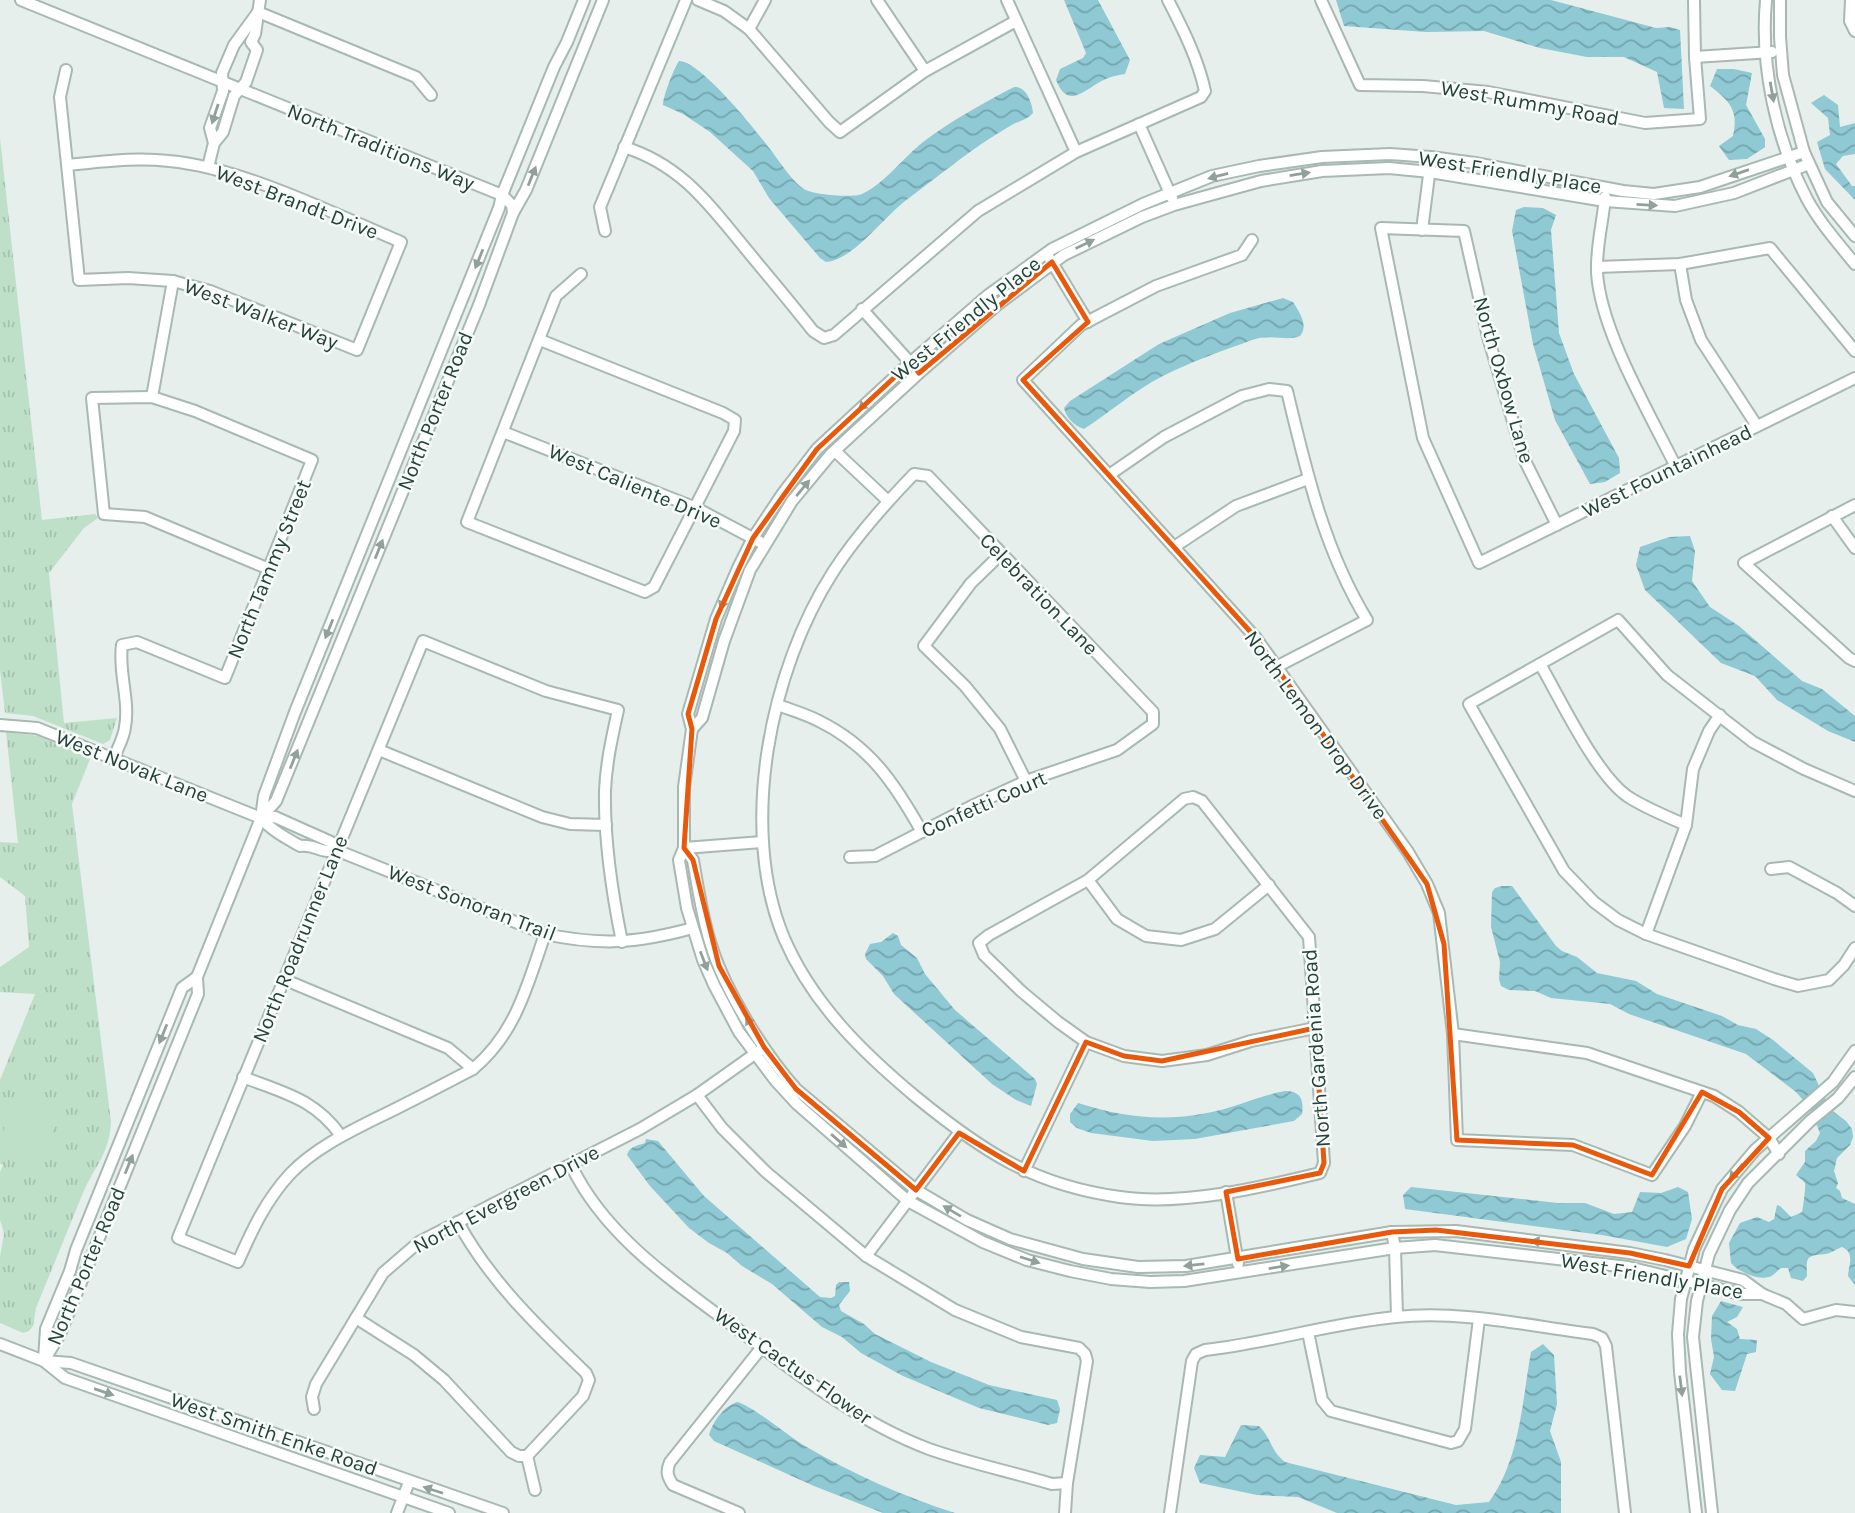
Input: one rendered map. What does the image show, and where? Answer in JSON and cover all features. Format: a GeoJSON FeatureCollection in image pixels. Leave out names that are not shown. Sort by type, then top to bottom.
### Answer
{"type":"FeatureCollection","features":[{"type":"Feature","properties":{"kind":"street","name":"North Traditions Way"},"geometry":{"type":"LineString","coordinates":[[21,0],[502,195],[512,205],[513,213]]}},
{"type":"Feature","properties":{"kind":"street"},"geometry":{"type":"LineString","coordinates":[[208,167],[214,143],[223,132],[234,96],[246,82],[256,59],[257,50],[251,42],[255,34],[260,0]]}},
{"type":"Feature","properties":{"kind":"street","name":"North Porter Road"},"geometry":{"type":"LineString","coordinates":[[44,1362],[60,1334],[198,994],[197,976],[261,818],[264,796],[295,712],[489,234],[502,195],[584,0]]}},
{"type":"Feature","properties":{"kind":"street","name":"North Porter Road"},"geometry":{"type":"LineString","coordinates":[[261,818],[276,802],[474,317],[513,213],[526,190],[603,0]]}},
{"type":"Feature","properties":{"kind":"street"},"geometry":{"type":"LineString","coordinates":[[605,231],[600,207],[686,0]]}},
{"type":"Feature","properties":{"kind":"street"},"geometry":{"type":"LineString","coordinates":[[698,0],[724,11],[749,29],[840,132],[925,71],[1016,21]]}},
{"type":"Feature","properties":{"kind":"street"},"geometry":{"type":"LineString","coordinates":[[749,29],[765,0]]}},
{"type":"Feature","properties":{"kind":"street"},"geometry":{"type":"LineString","coordinates":[[877,0],[925,71]]}},
{"type":"Feature","properties":{"kind":"street"},"geometry":{"type":"LineString","coordinates":[[1007,0],[1076,152]]}},
{"type":"Feature","properties":{"kind":"street"},"geometry":{"type":"LineString","coordinates":[[624,147],[645,154],[673,170],[699,191],[813,331],[824,338],[834,335],[970,217],[1076,152],[1200,97],[1205,91],[1188,38],[1168,0]]}},
{"type":"Feature","properties":{"kind":"street","name":"West Rummy Road"},"geometry":{"type":"LineString","coordinates":[[1321,0],[1360,85],[1423,86],[1488,92],[1645,123],[1700,119],[1695,57]]}},
{"type":"Feature","properties":{"kind":"street"},"geometry":{"type":"LineString","coordinates":[[1694,0],[1695,57],[1780,51]]}},
{"type":"Feature","properties":{"kind":"street"},"geometry":{"type":"LineString","coordinates":[[1766,0],[1765,52],[1776,112],[1789,157],[1825,228],[1855,264]]}},
{"type":"Feature","properties":{"kind":"street"},"geometry":{"type":"LineString","coordinates":[[1780,0],[1780,51],[1790,108],[1804,152],[1827,202],[1855,236]]}},
{"type":"Feature","properties":{"kind":"street"},"geometry":{"type":"LineString","coordinates":[[1852,0],[1850,21],[1855,31]]}},
{"type":"Feature","properties":{"kind":"street"},"geometry":{"type":"LineString","coordinates":[[214,143],[210,128],[223,91],[222,73],[231,50],[258,12]]}},
{"type":"Feature","properties":{"kind":"street"},"geometry":{"type":"LineString","coordinates":[[258,12],[416,77],[431,94]]}},
{"type":"Feature","properties":{"kind":"street"},"geometry":{"type":"LineString","coordinates":[[66,70],[60,97],[67,165]]}},
{"type":"Feature","properties":{"kind":"street"},"geometry":{"type":"LineString","coordinates":[[1139,124],[1174,205]]}},
{"type":"Feature","properties":{"kind":"street","name":"West Friendly Place"},"geometry":{"type":"LineString","coordinates":[[1762,1294],[1743,1280],[1630,1253],[1436,1230],[1392,1232],[1186,1266],[1138,1267],[1046,1251],[988,1231],[916,1190],[796,1088],[739,1032],[714,985],[693,928],[679,860],[684,849],[684,787],[692,729],[688,714],[716,619],[753,538],[817,449],[987,296],[1049,258],[1169,192],[1212,176],[1259,166],[1309,159],[1390,154],[1475,163],[1606,188],[1654,194],[1700,187],[1804,152]]}},
{"type":"Feature","properties":{"kind":"street"},"geometry":{"type":"LineString","coordinates":[[1422,230],[1431,157]]}},
{"type":"Feature","properties":{"kind":"street","name":"West Brandt Drive"},"geometry":{"type":"LineString","coordinates":[[67,165],[134,160],[169,161],[208,167],[257,183],[401,242],[357,350]]}},
{"type":"Feature","properties":{"kind":"street","name":"West Friendly Place"},"geometry":{"type":"LineString","coordinates":[[692,729],[702,718],[739,595],[750,570],[792,501],[835,451],[1049,258],[1174,205],[1261,181],[1322,171],[1389,168],[1430,172],[1605,201],[1675,206],[1734,193],[1809,163]]}},
{"type":"Feature","properties":{"kind":"street","name":"West Walker Way"},"geometry":{"type":"LineString","coordinates":[[67,165],[79,280],[128,278],[173,281],[209,291],[357,350]]}},
{"type":"Feature","properties":{"kind":"street"},"geometry":{"type":"LineString","coordinates":[[1606,188],[1597,267],[1602,302],[1613,337],[1676,467]]}},
{"type":"Feature","properties":{"kind":"street","name":"West Fountainhead"},"geometry":{"type":"LineString","coordinates":[[1422,230],[1381,228],[1423,438],[1479,564],[1855,378]]}},
{"type":"Feature","properties":{"kind":"street","name":"North Oxbow Lane"},"geometry":{"type":"LineString","coordinates":[[1422,230],[1464,231],[1488,337],[1524,459],[1557,525]]}},
{"type":"Feature","properties":{"kind":"street"},"geometry":{"type":"LineString","coordinates":[[1049,258],[1088,322],[1156,286],[1242,255],[1252,240]]}},
{"type":"Feature","properties":{"kind":"street"},"geometry":{"type":"LineString","coordinates":[[1597,267],[1680,264],[1770,248],[1855,351]]}},
{"type":"Feature","properties":{"kind":"street"},"geometry":{"type":"LineString","coordinates":[[1680,264],[1686,300],[1701,340],[1757,426]]}},
{"type":"Feature","properties":{"kind":"street"},"geometry":{"type":"LineString","coordinates":[[540,340],[735,420],[734,431],[696,508],[654,587],[645,592],[467,522],[556,296],[581,274]]}},
{"type":"Feature","properties":{"kind":"street"},"geometry":{"type":"LineString","coordinates":[[173,281],[152,397],[92,398],[104,514],[145,517],[269,569]]}},
{"type":"Feature","properties":{"kind":"street"},"geometry":{"type":"LineString","coordinates":[[862,309],[919,373]]}},
{"type":"Feature","properties":{"kind":"street","name":"North Lemon Drop Drive"},"geometry":{"type":"LineString","coordinates":[[1088,322],[1081,325],[1023,380],[1256,638],[1408,852],[1427,884],[1439,914],[1453,1034],[1457,1140],[1573,1145],[1652,1175],[1685,1126],[1702,1092]]}},
{"type":"Feature","properties":{"kind":"street"},"geometry":{"type":"LineString","coordinates":[[1109,475],[1164,437],[1242,396],[1269,389],[1287,391],[1311,492],[1350,593],[1367,620],[1276,667]]}},
{"type":"Feature","properties":{"kind":"street","name":"North Tammy Street"},"geometry":{"type":"LineString","coordinates":[[114,758],[125,728],[125,698],[120,661],[122,645],[137,642],[225,678],[312,460],[195,411],[152,397]]}},
{"type":"Feature","properties":{"kind":"street","name":"West Caliente Drive"},"geometry":{"type":"LineString","coordinates":[[503,432],[696,508],[765,545]]}},
{"type":"Feature","properties":{"kind":"street"},"geometry":{"type":"LineString","coordinates":[[835,451],[888,501],[856,538],[812,608],[794,651],[767,750],[761,797],[762,842],[767,882],[784,937],[812,989],[840,1027],[883,1069],[959,1133],[992,1154],[1024,1171],[1069,1188],[1123,1198],[1174,1199],[1226,1192],[1239,1273]]}},
{"type":"Feature","properties":{"kind":"street","name":"Celebration Lane"},"geometry":{"type":"LineString","coordinates":[[888,501],[914,474],[928,476],[1153,712],[1153,724]]}},
{"type":"Feature","properties":{"kind":"street"},"geometry":{"type":"LineString","coordinates":[[1174,547],[1236,506],[1308,479]]}},
{"type":"Feature","properties":{"kind":"street"},"geometry":{"type":"LineString","coordinates":[[1855,505],[1744,564],[1855,661]]}},
{"type":"Feature","properties":{"kind":"street"},"geometry":{"type":"LineString","coordinates":[[1832,516],[1855,548]]}},
{"type":"Feature","properties":{"kind":"street"},"geometry":{"type":"LineString","coordinates":[[1001,554],[971,583],[925,646],[965,685],[1000,729],[1026,781]]}},
{"type":"Feature","properties":{"kind":"street"},"geometry":{"type":"LineString","coordinates":[[1855,792],[1804,769],[1753,741],[1667,675],[1618,620],[1469,704],[1564,871],[1594,902],[1618,920],[1646,934],[1798,986],[1829,979],[1844,965],[1855,948]]}},
{"type":"Feature","properties":{"kind":"street","name":"North Roadrunner Lane"},"geometry":{"type":"LineString","coordinates":[[341,1136],[307,1159],[271,1197],[238,1262],[178,1238],[423,641],[546,691],[618,710],[605,789],[606,825]]}},
{"type":"Feature","properties":{"kind":"street"},"geometry":{"type":"LineString","coordinates":[[1540,664],[1604,773],[1625,794],[1686,825]]}},
{"type":"Feature","properties":{"kind":"street"},"geometry":{"type":"LineString","coordinates":[[778,705],[819,721],[853,742],[897,788],[922,832]]}},
{"type":"Feature","properties":{"kind":"street"},"geometry":{"type":"LineString","coordinates":[[1646,934],[1686,825],[1693,769],[1709,731],[1720,715]]}},
{"type":"Feature","properties":{"kind":"street","name":"Confetti Court"},"geometry":{"type":"LineString","coordinates":[[850,858],[875,856],[1026,781],[1117,750],[1153,724]]}},
{"type":"Feature","properties":{"kind":"street","name":"West Novak Lane"},"geometry":{"type":"LineString","coordinates":[[0,725],[37,728],[261,818]]}},
{"type":"Feature","properties":{"kind":"street"},"geometry":{"type":"LineString","coordinates":[[379,750],[542,817],[570,824],[606,825],[613,899],[622,942]]}},
{"type":"Feature","properties":{"kind":"street","name":"North Gardenia Road"},"geometry":{"type":"LineString","coordinates":[[1088,880],[1184,799],[1193,797],[1202,801],[1309,937],[1324,1163],[1320,1173],[1226,1192]]}},
{"type":"Feature","properties":{"kind":"street","name":"West Sonoran Trail"},"geometry":{"type":"LineString","coordinates":[[261,818],[275,817],[331,842],[336,850],[545,934],[580,942],[622,942],[653,939],[693,928]]}},
{"type":"Feature","properties":{"kind":"street","name":"West Sonoran Trail"},"geometry":{"type":"LineString","coordinates":[[261,818],[271,829],[300,846],[307,845],[327,853],[336,850]]}},
{"type":"Feature","properties":{"kind":"street"},"geometry":{"type":"LineString","coordinates":[[684,849],[762,842]]}},
{"type":"Feature","properties":{"kind":"street","name":"West Friendly Place"},"geometry":{"type":"LineString","coordinates":[[684,849],[693,860],[705,924],[729,990],[759,1051],[797,1104],[908,1201],[983,1242],[1027,1260],[1070,1271],[1111,1279],[1150,1282],[1239,1273],[1395,1248],[1435,1245],[1628,1267],[1740,1294],[1762,1294]]}},
{"type":"Feature","properties":{"kind":"street"},"geometry":{"type":"LineString","coordinates":[[1771,869],[1788,867],[1837,893],[1855,906]]}},
{"type":"Feature","properties":{"kind":"street"},"geometry":{"type":"LineString","coordinates":[[1269,885],[1215,929],[1181,940],[1146,936],[1117,919],[1088,880],[979,943],[984,955],[1021,991],[1086,1042],[1124,1056],[1162,1061],[1207,1055],[1251,1041],[1315,1028]]}},
{"type":"Feature","properties":{"kind":"street"},"geometry":{"type":"LineString","coordinates":[[243,1077],[317,1108],[341,1136],[473,1069],[491,1055],[511,1026],[545,934]]}},
{"type":"Feature","properties":{"kind":"street","name":"North Porter Road"},"geometry":{"type":"LineString","coordinates":[[44,1362],[46,1329],[76,1250],[182,988],[197,976]]}},
{"type":"Feature","properties":{"kind":"street"},"geometry":{"type":"LineString","coordinates":[[283,979],[448,1048],[473,1069]]}},
{"type":"Feature","properties":{"kind":"street"},"geometry":{"type":"LineString","coordinates":[[1453,1034],[1587,1053],[1714,1096],[1769,1138],[1779,1154]]}},
{"type":"Feature","properties":{"kind":"street"},"geometry":{"type":"LineString","coordinates":[[1024,1171],[1086,1042]]}},
{"type":"Feature","properties":{"kind":"street","name":"North Evergreen Drive"},"geometry":{"type":"LineString","coordinates":[[314,1409],[312,1397],[316,1384],[383,1273],[399,1257],[419,1242],[640,1129],[697,1096],[759,1051]]}},
{"type":"Feature","properties":{"kind":"street"},"geometry":{"type":"LineString","coordinates":[[1696,1513],[1678,1353],[1679,1317],[1689,1266],[1702,1230],[1722,1189],[1755,1150],[1833,1082],[1855,1051]]}},
{"type":"Feature","properties":{"kind":"street"},"geometry":{"type":"LineString","coordinates":[[1712,1513],[1694,1353],[1700,1284],[1709,1254],[1730,1210],[1748,1183],[1838,1098],[1855,1077]]}},
{"type":"Feature","properties":{"kind":"street"},"geometry":{"type":"LineString","coordinates":[[697,1096],[722,1128],[766,1172],[866,1256],[955,1310],[1021,1337],[1079,1348],[1085,1354],[1087,1361],[1067,1483],[1065,1513]]}},
{"type":"Feature","properties":{"kind":"street"},"geometry":{"type":"LineString","coordinates":[[866,1256],[959,1133]]}},
{"type":"Feature","properties":{"kind":"street","name":"West Cactus Flower"},"geometry":{"type":"LineString","coordinates":[[571,1165],[579,1183],[603,1216],[653,1265],[842,1404],[929,1449],[1052,1484],[1067,1483]]}},
{"type":"Feature","properties":{"kind":"street"},"geometry":{"type":"LineString","coordinates":[[356,1318],[414,1355],[444,1380],[512,1452],[527,1456],[583,1396],[589,1380],[586,1373],[515,1301],[472,1248],[458,1222]]}},
{"type":"Feature","properties":{"kind":"street"},"geometry":{"type":"LineString","coordinates":[[1392,1232],[1397,1316]]}},
{"type":"Feature","properties":{"kind":"street"},"geometry":{"type":"LineString","coordinates":[[1762,1294],[1786,1304],[1803,1319],[1836,1310],[1855,1312]]}},
{"type":"Feature","properties":{"kind":"street"},"geometry":{"type":"LineString","coordinates":[[1170,1513],[1192,1361],[1196,1354],[1205,1350],[1397,1316],[1426,1315],[1479,1319],[1593,1334],[1602,1338],[1606,1346],[1625,1513]]}},
{"type":"Feature","properties":{"kind":"street"},"geometry":{"type":"LineString","coordinates":[[1308,1332],[1325,1407],[1331,1411],[1451,1443],[1458,1441],[1465,1429],[1479,1319]]}},
{"type":"Feature","properties":{"kind":"street","name":"West Smith Enke Road"},"geometry":{"type":"LineString","coordinates":[[0,1344],[44,1362],[65,1378],[449,1513]]}},
{"type":"Feature","properties":{"kind":"street"},"geometry":{"type":"LineString","coordinates":[[739,1513],[673,1485],[667,1470],[670,1462],[762,1347]]}},
{"type":"Feature","properties":{"kind":"street","name":"West Smith Enke Road"},"geometry":{"type":"LineString","coordinates":[[44,1362],[71,1363],[503,1513]]}},
{"type":"Feature","properties":{"kind":"street"},"geometry":{"type":"LineString","coordinates":[[527,1456],[535,1490]]}},
{"type":"Feature","properties":{"kind":"street"},"geometry":{"type":"LineString","coordinates":[[397,1513],[409,1482]]}},
{"type":"Feature","properties":{"kind":"highlighted area"},"geometry":{"type":"Polygon","coordinates":[[[1052,262],[1088,322],[1023,380],[1256,638],[1427,884],[1444,944],[1457,1140],[1573,1145],[1652,1175],[1702,1092],[1739,1112],[1769,1138],[1722,1189],[1689,1266],[1630,1253],[1436,1230],[1392,1232],[1238,1259],[1226,1192],[1320,1173],[1324,1163],[1315,1028],[1162,1061],[1124,1056],[1086,1042],[1024,1171],[959,1133],[916,1190],[796,1089],[764,1047],[719,966],[693,860],[684,848],[692,729],[688,714],[716,619],[753,538],[817,449],[911,362],[919,373],[1052,262]]]}},
{"type":"Feature","properties":{"kind":"green space"},"geometry":{"type":"Polygon","coordinates":[[[0,138],[42,520],[95,514],[98,518],[84,528],[49,573],[64,723],[117,718],[110,740],[103,744],[33,716],[5,713],[0,670],[0,138]]]}},
{"type":"Feature","properties":{"kind":"green space"},"geometry":{"type":"Polygon","coordinates":[[[6,732],[39,736],[90,759],[72,804],[111,1122],[104,1152],[83,1193],[36,1308],[33,1326],[23,1333],[0,1323],[0,1257],[4,1233],[0,1220],[0,1172],[3,1165],[0,1164],[0,1080],[35,994],[0,992],[0,967],[29,947],[25,896],[0,877],[0,842],[18,843],[6,732]]]}},
{"type":"Feature","properties":{"kind":"green space"},"geometry":{"type":"Polygon","coordinates":[[[28,1106],[45,1113],[52,1130],[45,1147],[28,1154],[11,1147],[4,1130],[11,1113],[28,1106]]]}},
{"type":"Feature","properties":{"kind":"water"},"geometry":{"type":"Polygon","coordinates":[[[1064,0],[1098,0],[1130,60],[1125,74],[1104,80],[1074,96],[1065,93],[1056,80],[1060,69],[1083,58],[1086,53],[1064,0]]]}},
{"type":"Feature","properties":{"kind":"water"},"geometry":{"type":"Polygon","coordinates":[[[1336,0],[1551,0],[1656,28],[1670,27],[1680,30],[1684,109],[1664,108],[1657,72],[1624,57],[1587,57],[1540,48],[1484,31],[1426,32],[1344,26],[1336,0]]]}},
{"type":"Feature","properties":{"kind":"water"},"geometry":{"type":"Polygon","coordinates":[[[679,61],[689,64],[715,85],[800,186],[824,194],[857,195],[870,190],[934,134],[1014,87],[1025,92],[1033,113],[982,143],[905,201],[847,254],[826,262],[769,198],[753,171],[710,132],[683,114],[663,105],[669,82],[679,61]]]}},
{"type":"Feature","properties":{"kind":"water"},"geometry":{"type":"Polygon","coordinates":[[[1717,69],[1752,73],[1746,105],[1765,139],[1765,147],[1747,159],[1729,160],[1719,146],[1733,136],[1735,120],[1728,102],[1710,86],[1717,69]]]}},
{"type":"Feature","properties":{"kind":"water"},"geometry":{"type":"Polygon","coordinates":[[[1824,95],[1838,105],[1840,127],[1855,123],[1855,154],[1843,156],[1836,164],[1852,186],[1855,186],[1855,200],[1825,169],[1817,142],[1830,135],[1828,118],[1811,103],[1824,95]]]}},
{"type":"Feature","properties":{"kind":"water"},"geometry":{"type":"Polygon","coordinates":[[[1524,207],[1543,208],[1556,215],[1551,230],[1559,333],[1574,374],[1619,458],[1620,473],[1605,482],[1590,484],[1555,420],[1533,344],[1512,231],[1516,210],[1524,207]]]}},
{"type":"Feature","properties":{"kind":"water"},"geometry":{"type":"Polygon","coordinates":[[[1283,298],[1293,302],[1300,314],[1304,327],[1300,336],[1259,338],[1183,366],[1141,389],[1084,429],[1067,415],[1064,408],[1070,401],[1159,344],[1230,313],[1283,298]]]}},
{"type":"Feature","properties":{"kind":"water"},"geometry":{"type":"Polygon","coordinates":[[[1690,536],[1695,551],[1692,581],[1710,607],[1739,626],[1802,681],[1822,689],[1855,716],[1855,742],[1828,731],[1777,700],[1755,676],[1721,663],[1645,590],[1636,565],[1640,547],[1669,537],[1690,536]]]}},
{"type":"Feature","properties":{"kind":"water"},"geometry":{"type":"Polygon","coordinates":[[[1502,886],[1512,886],[1556,946],[1577,957],[1597,973],[1636,981],[1657,994],[1722,1016],[1738,1025],[1756,1029],[1813,1073],[1830,1109],[1852,1129],[1850,1145],[1837,1158],[1834,1171],[1838,1183],[1836,1188],[1842,1198],[1855,1204],[1855,1285],[1848,1276],[1849,1252],[1842,1247],[1809,1258],[1807,1276],[1803,1281],[1791,1278],[1788,1268],[1781,1268],[1773,1275],[1763,1278],[1745,1273],[1731,1263],[1729,1243],[1740,1223],[1757,1217],[1769,1222],[1774,1219],[1777,1205],[1791,1217],[1802,1212],[1805,1183],[1796,1175],[1805,1162],[1805,1151],[1820,1133],[1809,1107],[1796,1092],[1746,1054],[1629,1014],[1610,1004],[1551,998],[1535,991],[1509,990],[1501,986],[1500,962],[1491,927],[1492,892],[1502,886]]]}},
{"type":"Feature","properties":{"kind":"water"},"geometry":{"type":"Polygon","coordinates":[[[893,933],[898,936],[901,945],[917,958],[925,974],[955,1010],[1035,1079],[1037,1084],[1031,1106],[1016,1100],[992,1084],[894,994],[883,976],[866,959],[865,954],[870,944],[881,942],[893,933]]]}},
{"type":"Feature","properties":{"kind":"water"},"geometry":{"type":"Polygon","coordinates":[[[1285,1091],[1295,1093],[1302,1101],[1302,1114],[1294,1121],[1195,1139],[1153,1141],[1091,1133],[1070,1122],[1070,1114],[1078,1103],[1126,1115],[1174,1117],[1217,1111],[1285,1091]]]}},
{"type":"Feature","properties":{"kind":"water"},"geometry":{"type":"Polygon","coordinates":[[[646,1139],[658,1141],[704,1196],[820,1297],[835,1296],[839,1282],[849,1282],[850,1291],[839,1305],[841,1311],[864,1324],[875,1334],[931,1362],[989,1385],[1057,1400],[1060,1409],[1057,1423],[1048,1425],[979,1408],[903,1376],[822,1327],[772,1284],[689,1228],[650,1186],[627,1155],[632,1148],[645,1143],[646,1139]]]}},
{"type":"Feature","properties":{"kind":"water"},"geometry":{"type":"Polygon","coordinates":[[[1411,1187],[1558,1203],[1585,1203],[1614,1214],[1632,1212],[1640,1192],[1661,1193],[1678,1187],[1688,1192],[1692,1219],[1686,1239],[1667,1247],[1602,1235],[1405,1209],[1403,1195],[1411,1187]]]}},
{"type":"Feature","properties":{"kind":"water"},"geometry":{"type":"Polygon","coordinates":[[[1721,1301],[1743,1307],[1737,1317],[1727,1322],[1737,1329],[1740,1339],[1757,1340],[1756,1352],[1747,1354],[1735,1391],[1722,1390],[1710,1374],[1714,1357],[1711,1339],[1712,1316],[1721,1301]]]}},
{"type":"Feature","properties":{"kind":"water"},"geometry":{"type":"Polygon","coordinates":[[[1543,1344],[1554,1355],[1557,1404],[1550,1431],[1561,1462],[1561,1513],[1337,1513],[1298,1497],[1257,1495],[1200,1483],[1194,1468],[1200,1455],[1225,1457],[1241,1425],[1259,1426],[1285,1462],[1456,1505],[1489,1502],[1499,1486],[1514,1449],[1531,1352],[1543,1344]]]}},
{"type":"Feature","properties":{"kind":"water"},"geometry":{"type":"Polygon","coordinates":[[[737,1402],[841,1466],[897,1492],[955,1513],[883,1513],[814,1486],[714,1441],[709,1435],[713,1425],[727,1407],[737,1402]]]}}]}
